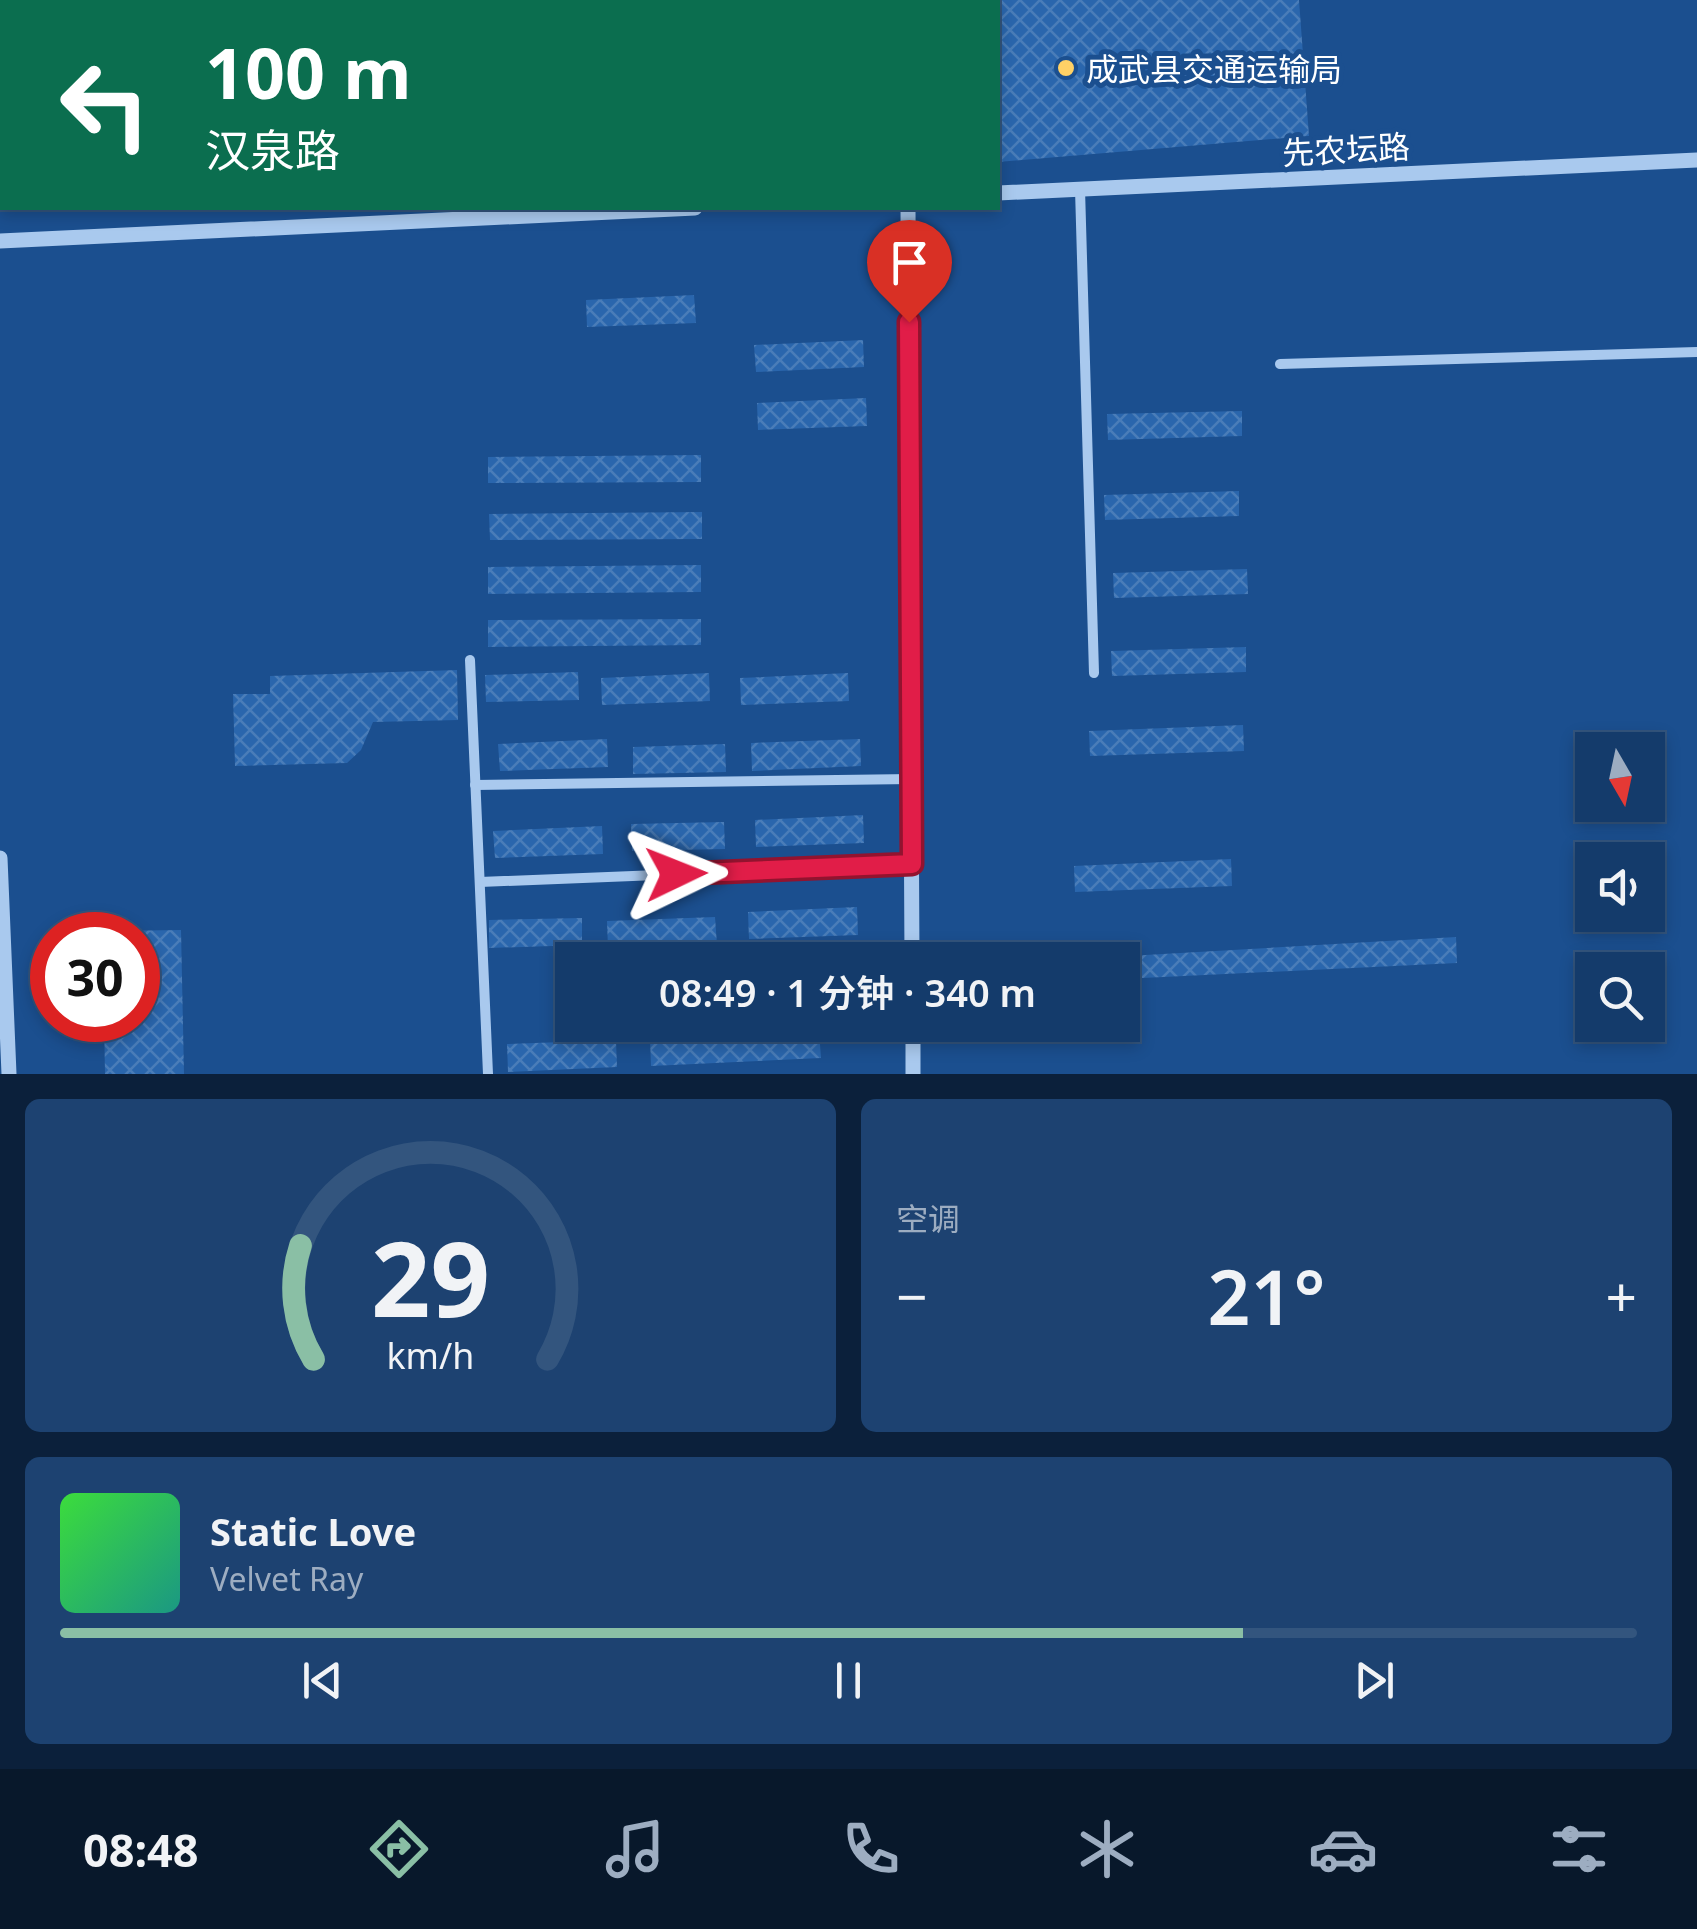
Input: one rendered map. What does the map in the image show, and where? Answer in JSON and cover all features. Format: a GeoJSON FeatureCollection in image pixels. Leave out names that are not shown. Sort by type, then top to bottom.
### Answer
{"type":"FeatureCollection","features":[{"type":"Feature","properties":{"kind":"street","name":"先农坛路"},"geometry":{"type":"LineString","coordinates":[[1000,193],[1697,160]]}},
{"type":"Feature","properties":{"kind":"street"},"geometry":{"type":"LineString","coordinates":[[1080,189],[1094,673]]}},
{"type":"Feature","properties":{"kind":"street"},"geometry":{"type":"LineString","coordinates":[[0,240],[652,210]]}},
{"type":"Feature","properties":{"kind":"street"},"geometry":{"type":"LineString","coordinates":[[908,210],[912,942]]}},
{"type":"Feature","properties":{"kind":"street"},"geometry":{"type":"LineString","coordinates":[[1280,364],[1697,352]]}},
{"type":"Feature","properties":{"kind":"street"},"geometry":{"type":"LineString","coordinates":[[470,660],[488,1074]]}},
{"type":"Feature","properties":{"kind":"street"},"geometry":{"type":"LineString","coordinates":[[476,785],[912,779]]}},
{"type":"Feature","properties":{"kind":"street"},"geometry":{"type":"LineString","coordinates":[[0,858],[9,1074]]}},
{"type":"Feature","properties":{"kind":"street"},"geometry":{"type":"LineString","coordinates":[[480,882],[912,864]]}},
{"type":"Feature","properties":{"kind":"street"},"geometry":{"type":"LineString","coordinates":[[913,1042],[913,1074]]}},
{"type":"Feature","properties":{"kind":"building"},"geometry":{"type":"Polygon","coordinates":[[[1000,0],[1299,0],[1309,136],[1000,162],[1000,0]]]}},
{"type":"Feature","properties":{"kind":"building"},"geometry":{"type":"Polygon","coordinates":[[[694,295],[696,323],[587,327],[586,300],[694,295]]]}},
{"type":"Feature","properties":{"kind":"building"},"geometry":{"type":"Polygon","coordinates":[[[863,340],[864,367],[756,372],[754,345],[863,340]]]}},
{"type":"Feature","properties":{"kind":"building"},"geometry":{"type":"Polygon","coordinates":[[[866,398],[867,426],[758,430],[757,403],[866,398]]]}},
{"type":"Feature","properties":{"kind":"building"},"geometry":{"type":"Polygon","coordinates":[[[1242,411],[1242,436],[1108,440],[1107,414],[1242,411]]]}},
{"type":"Feature","properties":{"kind":"building"},"geometry":{"type":"Polygon","coordinates":[[[701,455],[701,482],[488,483],[488,457],[701,455]]]}},
{"type":"Feature","properties":{"kind":"building"},"geometry":{"type":"Polygon","coordinates":[[[1239,491],[1239,516],[1105,520],[1104,495],[1239,491]]]}},
{"type":"Feature","properties":{"kind":"building"},"geometry":{"type":"Polygon","coordinates":[[[702,512],[702,539],[490,540],[489,514],[702,512]]]}},
{"type":"Feature","properties":{"kind":"building"},"geometry":{"type":"Polygon","coordinates":[[[701,565],[701,592],[488,594],[488,567],[701,565]]]}},
{"type":"Feature","properties":{"kind":"building"},"geometry":{"type":"Polygon","coordinates":[[[1247,569],[1248,594],[1114,598],[1113,573],[1247,569]]]}},
{"type":"Feature","properties":{"kind":"building"},"geometry":{"type":"Polygon","coordinates":[[[701,619],[701,645],[488,647],[488,620],[701,619]]]}},
{"type":"Feature","properties":{"kind":"building"},"geometry":{"type":"Polygon","coordinates":[[[1246,647],[1246,672],[1112,676],[1111,651],[1246,647]]]}},
{"type":"Feature","properties":{"kind":"building"},"geometry":{"type":"Polygon","coordinates":[[[457,670],[458,720],[373,722],[361,750],[347,763],[235,766],[233,694],[270,694],[270,676],[457,670]]]}},
{"type":"Feature","properties":{"kind":"building"},"geometry":{"type":"Polygon","coordinates":[[[578,672],[579,700],[486,702],[485,675],[578,672]]]}},
{"type":"Feature","properties":{"kind":"building"},"geometry":{"type":"Polygon","coordinates":[[[709,673],[710,701],[602,705],[601,678],[709,673]]]}},
{"type":"Feature","properties":{"kind":"building"},"geometry":{"type":"Polygon","coordinates":[[[848,673],[849,701],[741,705],[740,678],[848,673]]]}},
{"type":"Feature","properties":{"kind":"building"},"geometry":{"type":"Polygon","coordinates":[[[1243,725],[1244,751],[1090,756],[1089,731],[1243,725]]]}},
{"type":"Feature","properties":{"kind":"building"},"geometry":{"type":"Polygon","coordinates":[[[607,739],[608,767],[500,771],[498,744],[607,739]]]}},
{"type":"Feature","properties":{"kind":"building"},"geometry":{"type":"Polygon","coordinates":[[[860,739],[861,766],[752,771],[751,743],[860,739]]]}},
{"type":"Feature","properties":{"kind":"building"},"geometry":{"type":"Polygon","coordinates":[[[725,744],[726,772],[633,774],[633,747],[725,744]]]}},
{"type":"Feature","properties":{"kind":"building"},"geometry":{"type":"Polygon","coordinates":[[[863,815],[864,843],[756,847],[755,820],[863,815]]]}},
{"type":"Feature","properties":{"kind":"building"},"geometry":{"type":"Polygon","coordinates":[[[724,822],[725,849],[632,851],[631,824],[724,822]]]}},
{"type":"Feature","properties":{"kind":"building"},"geometry":{"type":"Polygon","coordinates":[[[602,826],[603,854],[495,858],[493,831],[602,826]]]}},
{"type":"Feature","properties":{"kind":"building"},"geometry":{"type":"Polygon","coordinates":[[[1231,859],[1232,886],[1075,892],[1074,866],[1231,859]]]}},
{"type":"Feature","properties":{"kind":"building"},"geometry":{"type":"Polygon","coordinates":[[[857,907],[858,935],[749,939],[748,912],[857,907]]]}},
{"type":"Feature","properties":{"kind":"building"},"geometry":{"type":"Polygon","coordinates":[[[715,917],[717,942],[608,942],[607,921],[715,917]]]}},
{"type":"Feature","properties":{"kind":"building"},"geometry":{"type":"Polygon","coordinates":[[[582,918],[582,942],[489,948],[489,920],[582,918]]]}},
{"type":"Feature","properties":{"kind":"building"},"geometry":{"type":"Polygon","coordinates":[[[160,930],[181,930],[184,1074],[105,1074],[104,1042],[160,1042],[160,930]]]}},
{"type":"Feature","properties":{"kind":"building"},"geometry":{"type":"Polygon","coordinates":[[[1456,937],[1457,963],[1140,978],[1140,955],[1456,937]]]}},
{"type":"Feature","properties":{"kind":"building"},"geometry":{"type":"Polygon","coordinates":[[[616,1042],[617,1067],[508,1072],[507,1044],[616,1042]]]}},
{"type":"Feature","properties":{"kind":"building"},"geometry":{"type":"Polygon","coordinates":[[[650,1042],[820,1042],[821,1058],[651,1066],[650,1042]]]}},
{"type":"Feature","properties":{"kind":"place","name":"成武县交通运输局"},"geometry":{"type":"Point","coordinates":[1066,68]}},
{"type":"Feature","properties":{"kind":"route"},"geometry":{"type":"LineString","coordinates":[[676,874],[912,864],[909,322]]}}]}
